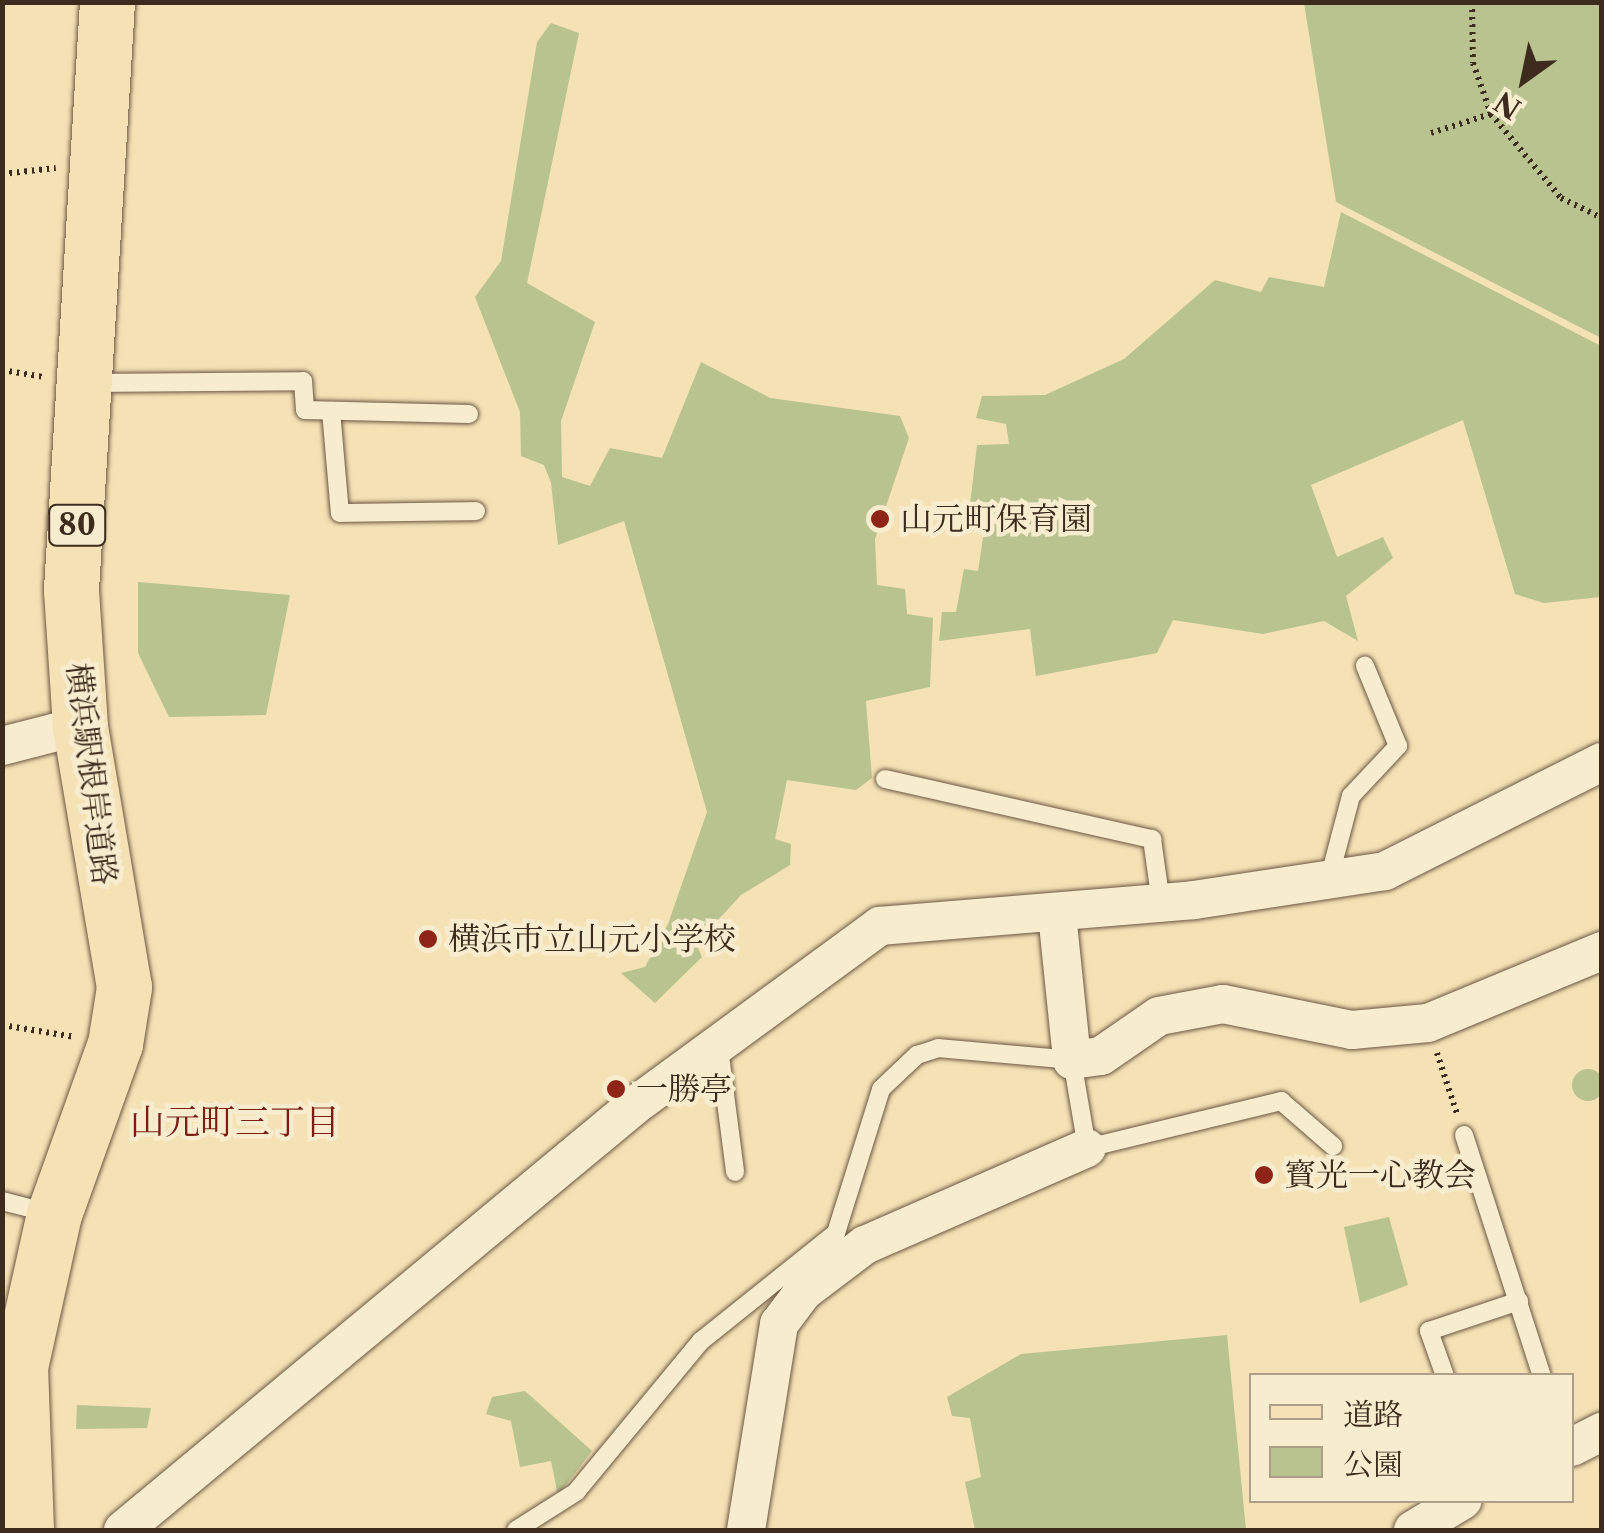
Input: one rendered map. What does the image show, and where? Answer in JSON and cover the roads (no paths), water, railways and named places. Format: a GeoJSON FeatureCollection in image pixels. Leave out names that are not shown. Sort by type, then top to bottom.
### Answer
{"type":"FeatureCollection","features":[{"type":"Feature","properties":{"kind":"main road","name":"横浜駅根岸道路"},"geometry":{"type":"LineString","coordinates":[[26,1530],[20,1367],[28,1208],[115,1044],[124,987],[80,726],[72,589],[90,383],[107,2]]}},
{"type":"Feature","properties":{"kind":"street"},"geometry":{"type":"LineString","coordinates":[[2,746],[80,726]]}},
{"type":"Feature","properties":{"kind":"street"},"geometry":{"type":"LineString","coordinates":[[134,1528],[634,1106],[719,1048],[880,926],[1161,903],[1385,871],[1602,762]]}},
{"type":"Feature","properties":{"kind":"street"},"geometry":{"type":"LineString","coordinates":[[1057,914],[1072,1060],[1100,1056],[1159,1016],[1223,1004],[1352,1030],[1428,1023],[1602,951]]}},
{"type":"Feature","properties":{"kind":"street"},"geometry":{"type":"LineString","coordinates":[[746,1530],[779,1324],[803,1292],[865,1245],[1087,1148]]}},
{"type":"Feature","properties":{"kind":"street"},"geometry":{"type":"LineString","coordinates":[[1574,1446],[1602,1432]]}},
{"type":"Feature","properties":{"kind":"street"},"geometry":{"type":"LineString","coordinates":[[1412,1530],[1459,1503]]}},
{"type":"Feature","properties":{"kind":"lane"},"geometry":{"type":"LineString","coordinates":[[90,383],[303,381],[305,410],[469,414]]}},
{"type":"Feature","properties":{"kind":"lane"},"geometry":{"type":"LineString","coordinates":[[331,411],[340,513],[476,511]]}},
{"type":"Feature","properties":{"kind":"lane"},"geometry":{"type":"LineString","coordinates":[[1328,880],[1352,796],[1398,746],[1365,666]]}},
{"type":"Feature","properties":{"kind":"lane"},"geometry":{"type":"LineString","coordinates":[[886,779],[1152,839],[1161,903]]}},
{"type":"Feature","properties":{"kind":"lane"},"geometry":{"type":"LineString","coordinates":[[719,1048],[735,1172]]}},
{"type":"Feature","properties":{"kind":"lane"},"geometry":{"type":"LineString","coordinates":[[516,1530],[576,1492],[701,1342],[836,1233],[882,1089],[899,1066],[938,1048],[1072,1060],[1087,1148],[1281,1101],[1333,1146]]}},
{"type":"Feature","properties":{"kind":"lane"},"geometry":{"type":"LineString","coordinates":[[1464,1135],[1541,1373]]}},
{"type":"Feature","properties":{"kind":"lane"},"geometry":{"type":"LineString","coordinates":[[1444,1373],[1429,1331],[1518,1302]]}},
{"type":"Feature","properties":{"kind":"place","name":"山元町保育園"},"geometry":{"type":"Point","coordinates":[880,519]}},
{"type":"Feature","properties":{"kind":"place","name":"横浜市立山元小学校"},"geometry":{"type":"Point","coordinates":[428,939]}},
{"type":"Feature","properties":{"kind":"place","name":"一勝亭"},"geometry":{"type":"Point","coordinates":[616,1089]}},
{"type":"Feature","properties":{"kind":"place","name":"寳光一心教会"},"geometry":{"type":"Point","coordinates":[1264,1175]}},
{"type":"Feature","properties":{"kind":"district","name":"山元町三丁目"},"geometry":{"type":"Point","coordinates":[235,1122]}}]}
